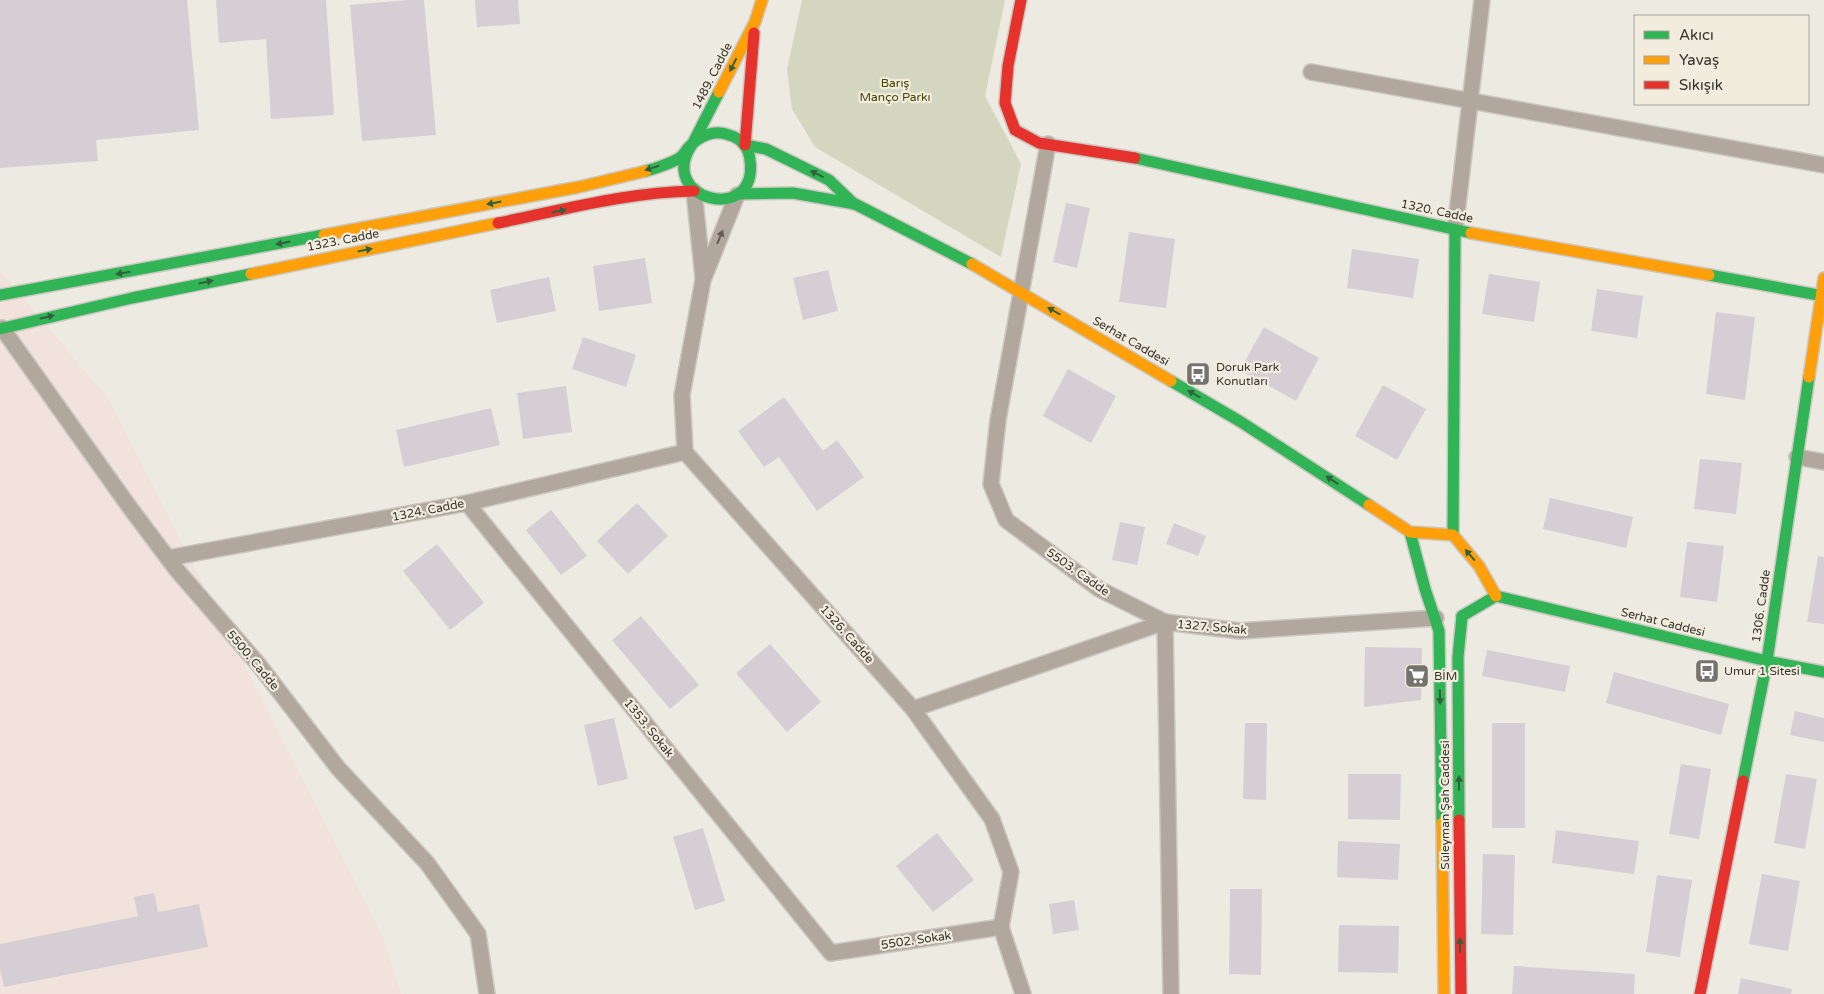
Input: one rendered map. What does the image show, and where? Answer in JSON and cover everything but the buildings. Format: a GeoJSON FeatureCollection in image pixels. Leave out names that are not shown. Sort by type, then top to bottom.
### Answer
{"type":"FeatureCollection","features":[{"type":"Feature","properties":{"kind":"main road","name":"1489. Cadde"},"geometry":{"type":"LineString","coordinates":[[692,143],[755,22],[762,0]]}},
{"type":"Feature","properties":{"kind":"main road","name":"1320. Cadde"},"geometry":{"type":"LineString","coordinates":[[1021,0],[1008,66],[1004,103],[1015,130],[1038,143],[1136,158],[1454,230],[1823,296]]}},
{"type":"Feature","properties":{"kind":"main road","name":"1489. Cadde"},"geometry":{"type":"LineString","coordinates":[[745,145],[755,22]]}},
{"type":"Feature","properties":{"kind":"main road"},"geometry":{"type":"LineString","coordinates":[[0,295],[587,185],[635,174],[679,158],[692,143],[709,133],[729,134],[738,138],[745,145],[752,167],[750,177],[745,186],[737,194],[726,199],[715,200],[704,198],[694,190],[686,178],[684,164],[685,157],[692,143]]}},
{"type":"Feature","properties":{"kind":"main road"},"geometry":{"type":"LineString","coordinates":[[745,145],[766,149],[829,180],[854,204]]}},
{"type":"Feature","properties":{"kind":"main road","name":"1323. Cadde"},"geometry":{"type":"LineString","coordinates":[[1,328],[132,298],[608,200],[662,191],[694,190]]}},
{"type":"Feature","properties":{"kind":"main road"},"geometry":{"type":"LineString","coordinates":[[737,194],[792,193],[854,204]]}},
{"type":"Feature","properties":{"kind":"main road","name":"Serhat Caddesi"},"geometry":{"type":"LineString","coordinates":[[854,204],[981,268],[1020,291],[1241,422],[1410,532],[1453,536]]}},
{"type":"Feature","properties":{"kind":"main road"},"geometry":{"type":"LineString","coordinates":[[1454,230],[1453,536],[1479,566],[1496,596]]}},
{"type":"Feature","properties":{"kind":"main road","name":"1306. Cadde"},"geometry":{"type":"LineString","coordinates":[[1700,994],[1767,661],[1823,296],[1824,278]]}},
{"type":"Feature","properties":{"kind":"main road"},"geometry":{"type":"LineString","coordinates":[[1410,532],[1425,589],[1440,600]]}},
{"type":"Feature","properties":{"kind":"main road","name":"Süleyman Şah Caddesi"},"geometry":{"type":"LineString","coordinates":[[1425,589],[1438,625],[1444,994]]}},
{"type":"Feature","properties":{"kind":"main road","name":"Serhat Caddesi"},"geometry":{"type":"LineString","coordinates":[[1496,596],[1767,661],[1824,672]]}},
{"type":"Feature","properties":{"kind":"main road","name":"Süleyman Şah Caddesi"},"geometry":{"type":"LineString","coordinates":[[1461,994],[1458,614],[1496,596]]}},
{"type":"Feature","properties":{"kind":"street"},"geometry":{"type":"LineString","coordinates":[[1454,230],[1482,0]]}},
{"type":"Feature","properties":{"kind":"street"},"geometry":{"type":"LineString","coordinates":[[1311,72],[1824,166]]}},
{"type":"Feature","properties":{"kind":"street","name":"5503. Cadde"},"geometry":{"type":"LineString","coordinates":[[1048,144],[998,420],[991,484],[1006,520],[1099,589],[1165,622]]}},
{"type":"Feature","properties":{"kind":"street"},"geometry":{"type":"LineString","coordinates":[[694,190],[703,280]]}},
{"type":"Feature","properties":{"kind":"street"},"geometry":{"type":"LineString","coordinates":[[685,452],[682,395],[703,280],[737,194]]}},
{"type":"Feature","properties":{"kind":"street","name":"5500. Cadde"},"geometry":{"type":"LineString","coordinates":[[1,328],[168,558],[259,665],[338,768],[427,863],[478,934],[487,994]]}},
{"type":"Feature","properties":{"kind":"street","name":"1324. Cadde"},"geometry":{"type":"LineString","coordinates":[[168,558],[466,503],[685,452]]}},
{"type":"Feature","properties":{"kind":"street","name":"1326. Cadde"},"geometry":{"type":"LineString","coordinates":[[685,452],[913,709],[992,819],[1011,872],[1001,927],[1023,994]]}},
{"type":"Feature","properties":{"kind":"street"},"geometry":{"type":"LineString","coordinates":[[1798,457],[1824,462]]}},
{"type":"Feature","properties":{"kind":"street","name":"1353. Sokak"},"geometry":{"type":"LineString","coordinates":[[466,503],[831,952]]}},
{"type":"Feature","properties":{"kind":"street"},"geometry":{"type":"LineString","coordinates":[[1165,622],[1171,994]]}},
{"type":"Feature","properties":{"kind":"street","name":"1327. Sokak"},"geometry":{"type":"LineString","coordinates":[[913,709],[1165,622],[1240,631],[1438,625]]}},
{"type":"Feature","properties":{"kind":"street","name":"5502. Sokak"},"geometry":{"type":"LineString","coordinates":[[831,952],[1001,927]]}},
{"type":"Feature","properties":{"kind":"shaded area"},"geometry":{"type":"Polygon","coordinates":[[[0,270],[109,400],[383,937],[401,994],[0,994],[0,270]]]}},
{"type":"Feature","properties":{"kind":"green space","name":"Barış Manço Parkı"},"geometry":{"type":"Polygon","coordinates":[[[802,0],[1005,0],[985,96],[1021,164],[1001,257],[815,147],[792,109],[787,69],[802,0]]]}},
{"type":"Feature","properties":{"kind":"traffic: fast"},"geometry":{"type":"LineString","coordinates":[[646,171],[678,159],[692,144],[697,140],[702,137],[712,133],[723,133],[741,141],[749,156],[748,181],[739,193],[725,199],[710,198],[696,191],[686,179],[684,163],[693,143],[719,92]]}},
{"type":"Feature","properties":{"kind":"traffic: fast"},"geometry":{"type":"LineString","coordinates":[[745,145],[766,149],[829,180],[854,204]]}},
{"type":"Feature","properties":{"kind":"traffic: fast"},"geometry":{"type":"LineString","coordinates":[[1135,158],[1471,233]]}},
{"type":"Feature","properties":{"kind":"traffic: fast"},"geometry":{"type":"LineString","coordinates":[[738,194],[793,193],[855,204],[972,264]]}},
{"type":"Feature","properties":{"kind":"traffic: fast"},"geometry":{"type":"LineString","coordinates":[[1453,535],[1455,230]]}},
{"type":"Feature","properties":{"kind":"traffic: fast"},"geometry":{"type":"LineString","coordinates":[[0,295],[324,235]]}},
{"type":"Feature","properties":{"kind":"traffic: fast"},"geometry":{"type":"LineString","coordinates":[[0,329],[132,298],[251,274]]}},
{"type":"Feature","properties":{"kind":"traffic: fast"},"geometry":{"type":"LineString","coordinates":[[1709,275],[1824,296]]}},
{"type":"Feature","properties":{"kind":"traffic: fast"},"geometry":{"type":"LineString","coordinates":[[1743,781],[1767,661],[1809,377]]}},
{"type":"Feature","properties":{"kind":"traffic: fast"},"geometry":{"type":"LineString","coordinates":[[1171,381],[1241,422],[1369,505]]}},
{"type":"Feature","properties":{"kind":"traffic: fast"},"geometry":{"type":"LineString","coordinates":[[1410,532],[1425,589],[1439,631],[1442,823]]}},
{"type":"Feature","properties":{"kind":"traffic: fast"},"geometry":{"type":"LineString","coordinates":[[1462,616],[1496,596],[1767,661],[1824,672]]}},
{"type":"Feature","properties":{"kind":"traffic: fast"},"geometry":{"type":"LineString","coordinates":[[1459,820],[1458,657],[1462,616]]}},
{"type":"Feature","properties":{"kind":"traffic: slow"},"geometry":{"type":"LineString","coordinates":[[719,92],[755,22],[762,0]]}},
{"type":"Feature","properties":{"kind":"traffic: slow"},"geometry":{"type":"LineString","coordinates":[[324,235],[579,187],[646,171]]}},
{"type":"Feature","properties":{"kind":"traffic: slow"},"geometry":{"type":"LineString","coordinates":[[251,274],[498,223]]}},
{"type":"Feature","properties":{"kind":"traffic: slow"},"geometry":{"type":"LineString","coordinates":[[1471,233],[1709,275]]}},
{"type":"Feature","properties":{"kind":"traffic: slow"},"geometry":{"type":"LineString","coordinates":[[972,264],[1171,381]]}},
{"type":"Feature","properties":{"kind":"traffic: slow"},"geometry":{"type":"LineString","coordinates":[[1809,377],[1824,278]]}},
{"type":"Feature","properties":{"kind":"traffic: slow"},"geometry":{"type":"LineString","coordinates":[[1369,505],[1410,532],[1453,535],[1479,566],[1496,596]]}},
{"type":"Feature","properties":{"kind":"traffic: slow"},"geometry":{"type":"LineString","coordinates":[[1442,823],[1444,994]]}},
{"type":"Feature","properties":{"kind":"traffic: jam"},"geometry":{"type":"LineString","coordinates":[[1021,0],[1008,66],[1005,103],[1015,130],[1039,143],[1135,158]]}},
{"type":"Feature","properties":{"kind":"traffic: jam"},"geometry":{"type":"LineString","coordinates":[[745,145],[754,33]]}},
{"type":"Feature","properties":{"kind":"traffic: jam"},"geometry":{"type":"LineString","coordinates":[[498,223],[620,198],[694,191]]}},
{"type":"Feature","properties":{"kind":"traffic: jam"},"geometry":{"type":"LineString","coordinates":[[1700,994],[1743,781]]}},
{"type":"Feature","properties":{"kind":"traffic: jam"},"geometry":{"type":"LineString","coordinates":[[1459,820],[1461,994]]}},
{"type":"Feature","properties":{"kind":"place","name":"Doruk Park Konutları"},"geometry":{"type":"Point","coordinates":[1198,374]}},
{"type":"Feature","properties":{"kind":"place","name":"Umur 1 Sitesi"},"geometry":{"type":"Point","coordinates":[1707,671]}},
{"type":"Feature","properties":{"kind":"place","name":"BİM"},"geometry":{"type":"Point","coordinates":[1417,676]}}]}
